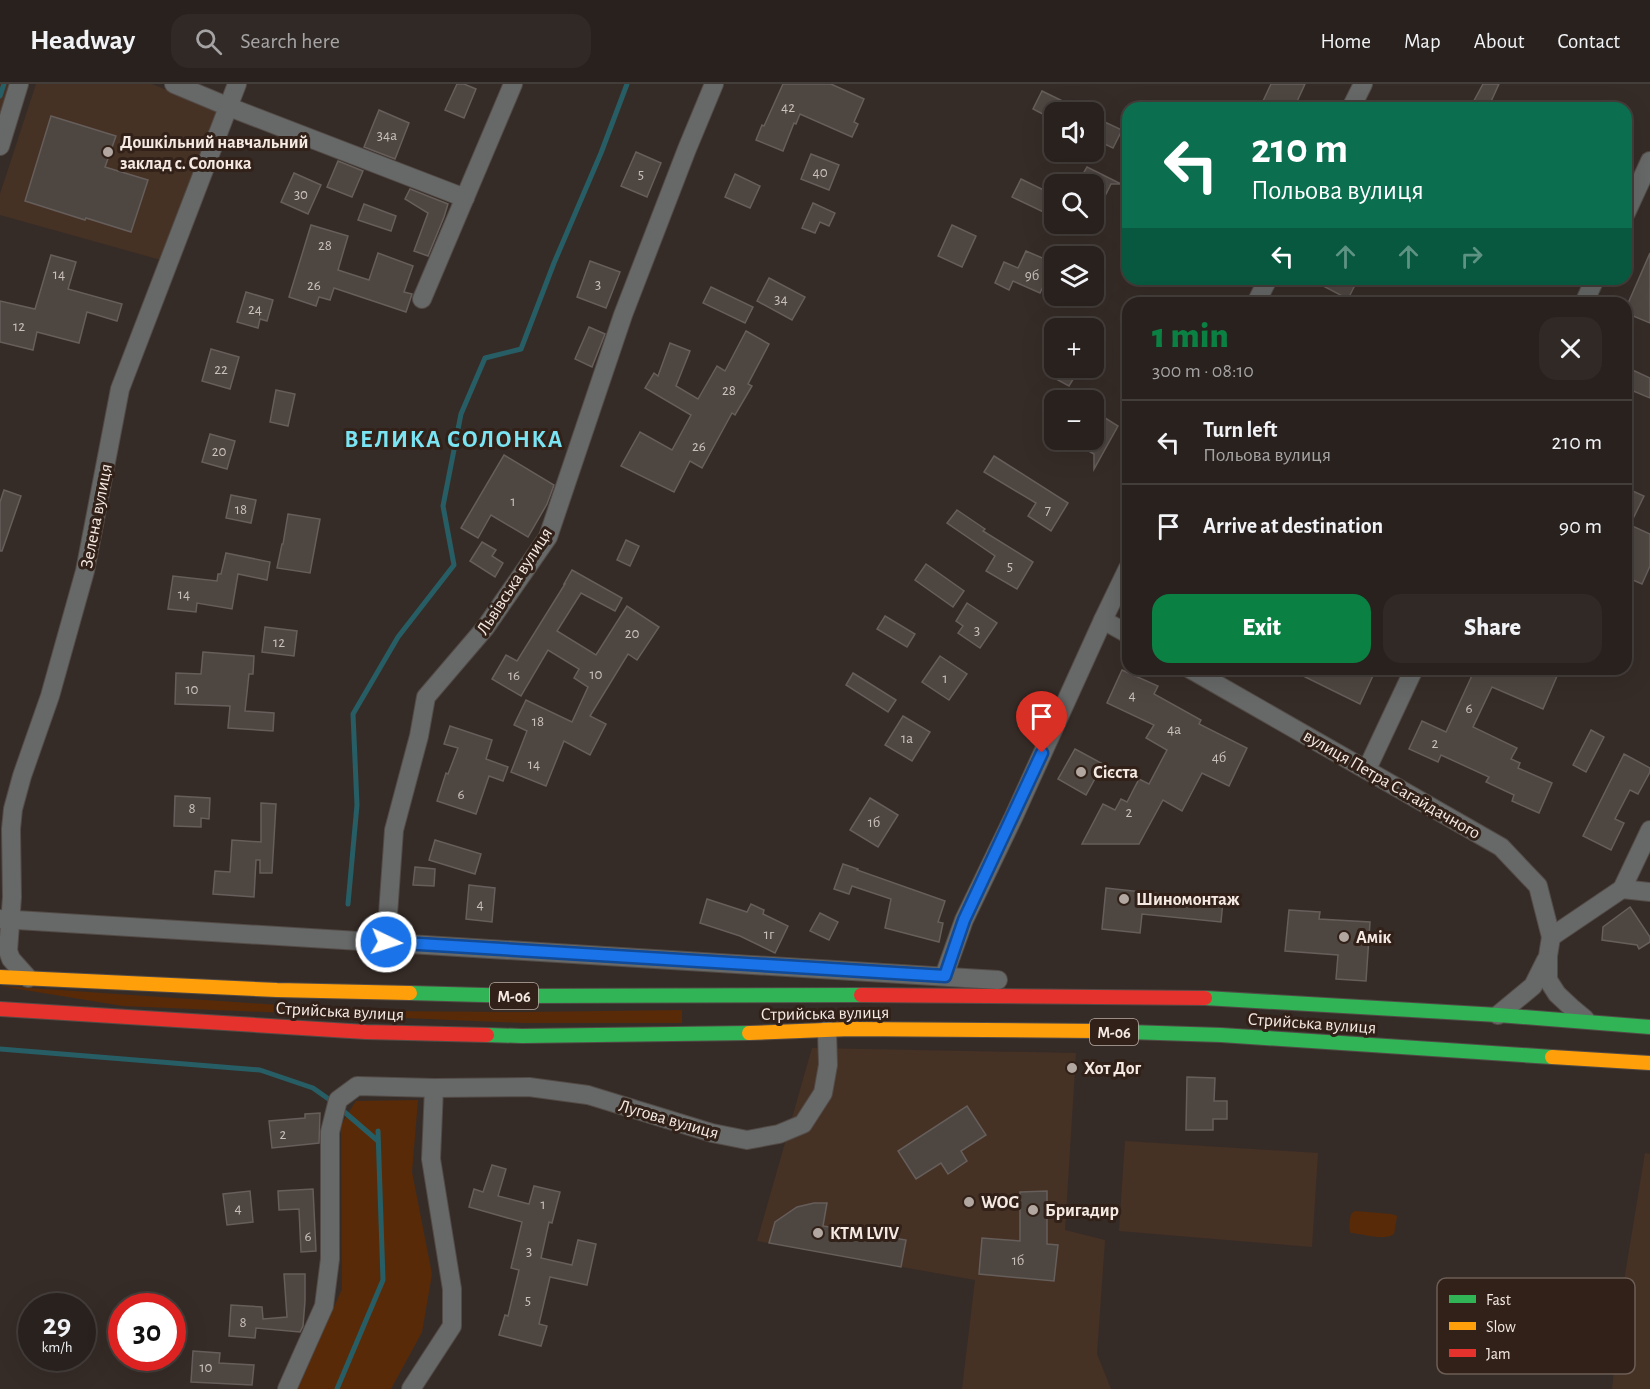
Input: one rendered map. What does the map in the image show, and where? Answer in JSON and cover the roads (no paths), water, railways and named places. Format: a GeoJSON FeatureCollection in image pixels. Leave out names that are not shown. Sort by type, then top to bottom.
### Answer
{"type":"FeatureCollection","features":[{"type":"Feature","properties":{"kind":"highway","name":"Стрийська вулиця"},"geometry":{"type":"LineString","coordinates":[[0,977],[277,990],[522,996],[710,994],[1222,998],[1650,1027]]}},
{"type":"Feature","properties":{"kind":"highway","name":"Стрийська вулиця"},"geometry":{"type":"LineString","coordinates":[[0,1009],[354,1031],[522,1036],[827,1030],[1075,1030],[1221,1035],[1650,1063]]}},
{"type":"Feature","properties":{"kind":"street"},"geometry":{"type":"LineString","coordinates":[[0,146],[19,84]]}},
{"type":"Feature","properties":{"kind":"street"},"geometry":{"type":"LineString","coordinates":[[174,84],[465,198]]}},
{"type":"Feature","properties":{"kind":"street","name":"Зелена вулиця"},"geometry":{"type":"LineString","coordinates":[[0,953],[12,897],[13,809],[50,696],[85,571],[120,389],[237,84]]}},
{"type":"Feature","properties":{"kind":"street"},"geometry":{"type":"LineString","coordinates":[[422,299],[513,84]]}},
{"type":"Feature","properties":{"kind":"street","name":"Львівська вулиця"},"geometry":{"type":"LineString","coordinates":[[386,942],[394,830],[419,736],[426,697],[485,628],[548,537],[623,315],[714,84]]}},
{"type":"Feature","properties":{"kind":"street"},"geometry":{"type":"LineString","coordinates":[[1354,102],[1363,84]]}},
{"type":"Feature","properties":{"kind":"street"},"geometry":{"type":"LineString","coordinates":[[1632,200],[1650,161]]}},
{"type":"Feature","properties":{"kind":"street"},"geometry":{"type":"LineString","coordinates":[[945,976],[964,920],[1122,580]]}},
{"type":"Feature","properties":{"kind":"street"},"geometry":{"type":"LineString","coordinates":[[1103,620],[1122,631]]}},
{"type":"Feature","properties":{"kind":"street","name":"вулиця Петра Сагайдачного"},"geometry":{"type":"LineString","coordinates":[[1201,675],[1501,847],[1538,886],[1551,937],[1548,980],[1572,1009],[1592,1022]]}},
{"type":"Feature","properties":{"kind":"street"},"geometry":{"type":"LineString","coordinates":[[1368,769],[1411,675]]}},
{"type":"Feature","properties":{"kind":"street"},"geometry":{"type":"LineString","coordinates":[[1551,937],[1622,889],[1650,830]]}},
{"type":"Feature","properties":{"kind":"street"},"geometry":{"type":"LineString","coordinates":[[1622,889],[1650,892]]}},
{"type":"Feature","properties":{"kind":"street"},"geometry":{"type":"LineString","coordinates":[[6,925],[386,942],[945,976],[1004,981],[1018,987],[1028,996]]}},
{"type":"Feature","properties":{"kind":"street","name":"Зелена вулиця"},"geometry":{"type":"LineString","coordinates":[[6,925],[8,951],[11,959],[30,979]]}},
{"type":"Feature","properties":{"kind":"street","name":"вулиця Петра Сагайдачного"},"geometry":{"type":"LineString","coordinates":[[1498,1015],[1533,986],[1548,956]]}},
{"type":"Feature","properties":{"kind":"street","name":"Лугова вулиця"},"geometry":{"type":"LineString","coordinates":[[287,1389],[324,1306],[330,1259],[330,1132],[338,1100],[357,1086],[529,1087],[588,1095],[712,1133],[747,1140],[779,1134],[802,1124],[824,1093],[828,1065],[827,1030]]}},
{"type":"Feature","properties":{"kind":"street"},"geometry":{"type":"LineString","coordinates":[[411,1389],[452,1326],[452,1289],[431,1159],[434,1088]]}},
{"type":"Feature","properties":{"kind":"waterway"},"geometry":{"type":"LineString","coordinates":[[0,96],[4,84]]}},
{"type":"Feature","properties":{"kind":"waterway"},"geometry":{"type":"LineString","coordinates":[[348,904],[357,805],[353,714],[398,637],[454,565],[443,506],[461,414],[485,358],[521,349],[627,84]]}},
{"type":"Feature","properties":{"kind":"waterway"},"geometry":{"type":"LineString","coordinates":[[0,1049],[260,1070],[313,1088],[330,1100]]}},
{"type":"Feature","properties":{"kind":"waterway"},"geometry":{"type":"LineString","coordinates":[[341,1109],[378,1141]]}},
{"type":"Feature","properties":{"kind":"waterway"},"geometry":{"type":"LineString","coordinates":[[337,1389],[383,1280],[378,1131]]}},
{"type":"Feature","properties":{"kind":"place","name":"Дошкільний навчальний заклад с. Солонка"},"geometry":{"type":"Point","coordinates":[108,152]}},
{"type":"Feature","properties":{"kind":"place","name":"Сієста"},"geometry":{"type":"Point","coordinates":[1081,772]}},
{"type":"Feature","properties":{"kind":"place","name":"Шиномонтаж"},"geometry":{"type":"Point","coordinates":[1124,899]}},
{"type":"Feature","properties":{"kind":"place","name":"Амік"},"geometry":{"type":"Point","coordinates":[1344,937]}},
{"type":"Feature","properties":{"kind":"place","name":"Хот Дог"},"geometry":{"type":"Point","coordinates":[1072,1068]}},
{"type":"Feature","properties":{"kind":"place","name":"WOG"},"geometry":{"type":"Point","coordinates":[969,1202]}},
{"type":"Feature","properties":{"kind":"place","name":"Бригадир"},"geometry":{"type":"Point","coordinates":[1033,1210]}},
{"type":"Feature","properties":{"kind":"place","name":"KTM LVIV"},"geometry":{"type":"Point","coordinates":[818,1233]}},
{"type":"Feature","properties":{"kind":"district","name":"ВЕЛИКА СОЛОНКА"},"geometry":{"type":"Point","coordinates":[454,439]}}]}
